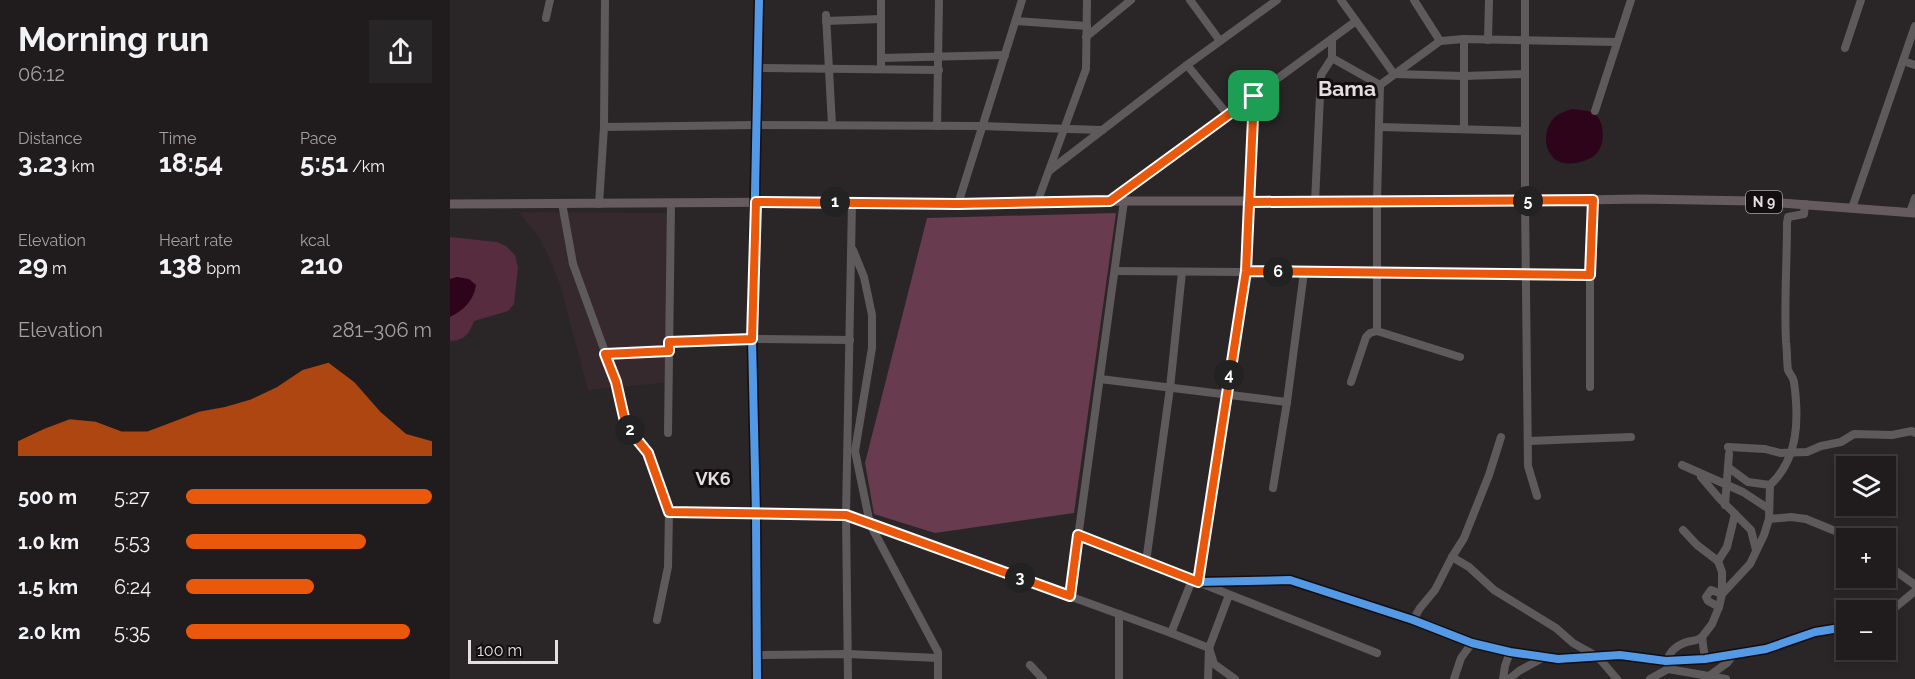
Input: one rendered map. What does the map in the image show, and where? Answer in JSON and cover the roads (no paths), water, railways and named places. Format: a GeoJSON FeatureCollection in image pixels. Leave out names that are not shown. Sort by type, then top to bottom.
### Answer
{"type":"FeatureCollection","features":[{"type":"Feature","properties":{"kind":"main road","name":"N 9"},"geometry":{"type":"LineString","coordinates":[[450,204],[852,202],[958,204],[1110,201],[1676,199],[1805,204],[1912,213]]}},
{"type":"Feature","properties":{"kind":"street"},"geometry":{"type":"LineString","coordinates":[[546,18],[550,0]]}},
{"type":"Feature","properties":{"kind":"street"},"geometry":{"type":"LineString","coordinates":[[599,204],[604,126],[605,0]]}},
{"type":"Feature","properties":{"kind":"street"},"geometry":{"type":"LineString","coordinates":[[757,679],[752,339],[759,0]]}},
{"type":"Feature","properties":{"kind":"street"},"geometry":{"type":"LineString","coordinates":[[881,0],[882,69]]}},
{"type":"Feature","properties":{"kind":"street"},"geometry":{"type":"LineString","coordinates":[[937,126],[939,0]]}},
{"type":"Feature","properties":{"kind":"street"},"geometry":{"type":"LineString","coordinates":[[958,204],[1022,0]]}},
{"type":"Feature","properties":{"kind":"street"},"geometry":{"type":"LineString","coordinates":[[1037,203],[1086,69],[1087,0]]}},
{"type":"Feature","properties":{"kind":"street"},"geometry":{"type":"LineString","coordinates":[[1086,37],[1131,0]]}},
{"type":"Feature","properties":{"kind":"street"},"geometry":{"type":"LineString","coordinates":[[1190,0],[1220,41]]}},
{"type":"Feature","properties":{"kind":"street"},"geometry":{"type":"LineString","coordinates":[[1049,171],[1268,3],[1278,0]]}},
{"type":"Feature","properties":{"kind":"street"},"geometry":{"type":"LineString","coordinates":[[1341,0],[1394,74]]}},
{"type":"Feature","properties":{"kind":"street"},"geometry":{"type":"LineString","coordinates":[[1413,0],[1440,41]]}},
{"type":"Feature","properties":{"kind":"street"},"geometry":{"type":"LineString","coordinates":[[1488,40],[1490,0]]}},
{"type":"Feature","properties":{"kind":"street"},"geometry":{"type":"LineString","coordinates":[[1525,0],[1528,466],[1537,496]]}},
{"type":"Feature","properties":{"kind":"street"},"geometry":{"type":"LineString","coordinates":[[1596,111],[1631,0]]}},
{"type":"Feature","properties":{"kind":"street"},"geometry":{"type":"LineString","coordinates":[[1845,48],[1862,0]]}},
{"type":"Feature","properties":{"kind":"street"},"geometry":{"type":"LineString","coordinates":[[832,125],[826,18],[881,19]]}},
{"type":"Feature","properties":{"kind":"street"},"geometry":{"type":"LineString","coordinates":[[1016,21],[1087,26]]}},
{"type":"Feature","properties":{"kind":"street"},"geometry":{"type":"LineString","coordinates":[[1110,201],[1356,21]]}},
{"type":"Feature","properties":{"kind":"street"},"geometry":{"type":"LineString","coordinates":[[1852,208],[1915,26]]}},
{"type":"Feature","properties":{"kind":"street"},"geometry":{"type":"LineString","coordinates":[[1315,202],[1321,75],[1332,58],[1332,39]]}},
{"type":"Feature","properties":{"kind":"street"},"geometry":{"type":"LineString","coordinates":[[1464,39],[1464,129]]}},
{"type":"Feature","properties":{"kind":"street"},"geometry":{"type":"LineString","coordinates":[[1380,85],[1440,41],[1464,39],[1617,42]]}},
{"type":"Feature","properties":{"kind":"street"},"geometry":{"type":"LineString","coordinates":[[881,58],[1005,55]]}},
{"type":"Feature","properties":{"kind":"street"},"geometry":{"type":"LineString","coordinates":[[1332,58],[1380,85]]}},
{"type":"Feature","properties":{"kind":"street"},"geometry":{"type":"LineString","coordinates":[[1903,61],[1915,65]]}},
{"type":"Feature","properties":{"kind":"street"},"geometry":{"type":"LineString","coordinates":[[1187,65],[1228,116]]}},
{"type":"Feature","properties":{"kind":"street"},"geometry":{"type":"LineString","coordinates":[[758,68],[939,70]]}},
{"type":"Feature","properties":{"kind":"street"},"geometry":{"type":"LineString","coordinates":[[1394,74],[1464,76],[1525,74]]}},
{"type":"Feature","properties":{"kind":"street"},"geometry":{"type":"LineString","coordinates":[[1377,331],[1380,85]]}},
{"type":"Feature","properties":{"kind":"street"},"geometry":{"type":"LineString","coordinates":[[1171,633],[1195,581],[1246,271],[1254,96]]}},
{"type":"Feature","properties":{"kind":"street"},"geometry":{"type":"LineString","coordinates":[[604,126],[757,124],[982,126],[1102,130]]}},
{"type":"Feature","properties":{"kind":"street"},"geometry":{"type":"LineString","coordinates":[[1379,127],[1525,131]]}},
{"type":"Feature","properties":{"kind":"street"},"geometry":{"type":"LineString","coordinates":[[1912,213],[1915,198]]}},
{"type":"Feature","properties":{"kind":"street"},"geometry":{"type":"LineString","coordinates":[[1590,387],[1593,200]]}},
{"type":"Feature","properties":{"kind":"street"},"geometry":{"type":"LineString","coordinates":[[1070,596],[1124,201]]}},
{"type":"Feature","properties":{"kind":"street"},"geometry":{"type":"LineString","coordinates":[[848,679],[846,515],[852,202]]}},
{"type":"Feature","properties":{"kind":"street"},"geometry":{"type":"LineString","coordinates":[[562,203],[573,264],[616,382],[626,426],[648,453],[669,512],[668,567],[657,620]]}},
{"type":"Feature","properties":{"kind":"street"},"geometry":{"type":"LineString","coordinates":[[668,433],[672,204]]}},
{"type":"Feature","properties":{"kind":"street"},"geometry":{"type":"LineString","coordinates":[[1722,594],[1744,571],[1764,534],[1769,519],[1770,485],[1781,472],[1791,452],[1797,420],[1794,380],[1788,370],[1786,344],[1787,223],[1788,217],[1804,214],[1805,204]]}},
{"type":"Feature","properties":{"kind":"street"},"geometry":{"type":"LineString","coordinates":[[851,245],[864,278],[872,315],[872,348],[855,451],[870,524],[938,652],[938,679]]}},
{"type":"Feature","properties":{"kind":"street"},"geometry":{"type":"LineString","coordinates":[[1115,271],[1590,275]]}},
{"type":"Feature","properties":{"kind":"street"},"geometry":{"type":"LineString","coordinates":[[1146,562],[1170,388],[1182,272]]}},
{"type":"Feature","properties":{"kind":"street"},"geometry":{"type":"LineString","coordinates":[[1274,488],[1304,272]]}},
{"type":"Feature","properties":{"kind":"street"},"geometry":{"type":"LineString","coordinates":[[1351,382],[1366,337],[1377,331],[1460,357]]}},
{"type":"Feature","properties":{"kind":"street"},"geometry":{"type":"LineString","coordinates":[[669,342],[752,339],[849,340]]}},
{"type":"Feature","properties":{"kind":"street"},"geometry":{"type":"LineString","coordinates":[[605,354],[669,351]]}},
{"type":"Feature","properties":{"kind":"street"},"geometry":{"type":"LineString","coordinates":[[1100,378],[1287,402]]}},
{"type":"Feature","properties":{"kind":"street"},"geometry":{"type":"LineString","coordinates":[[1725,505],[1729,468],[1728,450],[1765,449],[1780,453],[1814,450],[1821,446],[1841,442],[1854,435],[1892,435],[1912,431],[1915,433]]}},
{"type":"Feature","properties":{"kind":"street"},"geometry":{"type":"LineString","coordinates":[[1413,620],[1435,590],[1464,538],[1501,437]]}},
{"type":"Feature","properties":{"kind":"street"},"geometry":{"type":"LineString","coordinates":[[1528,441],[1631,437]]}},
{"type":"Feature","properties":{"kind":"street"},"geometry":{"type":"LineString","coordinates":[[1682,465],[1754,498],[1769,509]]}},
{"type":"Feature","properties":{"kind":"street"},"geometry":{"type":"LineString","coordinates":[[1729,468],[1748,482],[1770,485]]}},
{"type":"Feature","properties":{"kind":"street"},"geometry":{"type":"LineString","coordinates":[[1698,473],[1750,530],[1756,550]]}},
{"type":"Feature","properties":{"kind":"street"},"geometry":{"type":"LineString","coordinates":[[669,512],[846,515],[1209,648]]}},
{"type":"Feature","properties":{"kind":"street"},"geometry":{"type":"LineString","coordinates":[[1718,561],[1727,547],[1735,514]]}},
{"type":"Feature","properties":{"kind":"street"},"geometry":{"type":"LineString","coordinates":[[1769,519],[1791,517],[1806,519],[1836,531]]}},
{"type":"Feature","properties":{"kind":"street"},"geometry":{"type":"LineString","coordinates":[[1667,665],[1669,653],[1685,642],[1697,641],[1702,637],[1712,624],[1722,594],[1722,572],[1718,561],[1697,545],[1683,530]]}},
{"type":"Feature","properties":{"kind":"street"},"geometry":{"type":"LineString","coordinates":[[1078,535],[1377,653]]}},
{"type":"Feature","properties":{"kind":"street"},"geometry":{"type":"LineString","coordinates":[[1452,557],[1469,567],[1494,590],[1598,657],[1617,679]]}},
{"type":"Feature","properties":{"kind":"street"},"geometry":{"type":"LineString","coordinates":[[1896,571],[1915,585]]}},
{"type":"Feature","properties":{"kind":"street"},"geometry":{"type":"LineString","coordinates":[[1195,581],[1290,580],[1413,620],[1472,643],[1509,652],[1558,659],[1620,656],[1726,679]]}},
{"type":"Feature","properties":{"kind":"street"},"geometry":{"type":"LineString","coordinates":[[1719,607],[1708,601],[1706,597],[1711,590],[1722,594]]}},
{"type":"Feature","properties":{"kind":"street"},"geometry":{"type":"LineString","coordinates":[[1896,607],[1915,591]]}},
{"type":"Feature","properties":{"kind":"street"},"geometry":{"type":"LineString","coordinates":[[1208,679],[1209,648],[1229,595]]}},
{"type":"Feature","properties":{"kind":"street"},"geometry":{"type":"LineString","coordinates":[[1119,614],[1119,679]]}},
{"type":"Feature","properties":{"kind":"street"},"geometry":{"type":"LineString","coordinates":[[1650,679],[1667,665],[1766,649],[1815,632],[1836,629]]}},
{"type":"Feature","properties":{"kind":"street"},"geometry":{"type":"LineString","coordinates":[[1702,637],[1705,659]]}},
{"type":"Feature","properties":{"kind":"street"},"geometry":{"type":"LineString","coordinates":[[1454,679],[1461,658],[1472,643]]}},
{"type":"Feature","properties":{"kind":"street"},"geometry":{"type":"LineString","coordinates":[[1209,648],[1214,664],[1234,679]]}},
{"type":"Feature","properties":{"kind":"street"},"geometry":{"type":"LineString","coordinates":[[1503,679],[1509,652]]}},
{"type":"Feature","properties":{"kind":"street"},"geometry":{"type":"LineString","coordinates":[[757,655],[848,654],[938,658]]}},
{"type":"Feature","properties":{"kind":"street"},"geometry":{"type":"LineString","coordinates":[[1709,676],[1727,663],[1734,654]]}},
{"type":"Feature","properties":{"kind":"street"},"geometry":{"type":"LineString","coordinates":[[1509,679],[1546,656]]}},
{"type":"Feature","properties":{"kind":"street"},"geometry":{"type":"LineString","coordinates":[[1033,679],[1030,665],[1043,679]]}},
{"type":"Feature","properties":{"kind":"district","name":"Bama"},"geometry":{"type":"Point","coordinates":[1347,88]}},
{"type":"Feature","properties":{"kind":"district","name":"VK6"},"geometry":{"type":"Point","coordinates":[713,478]}}]}
